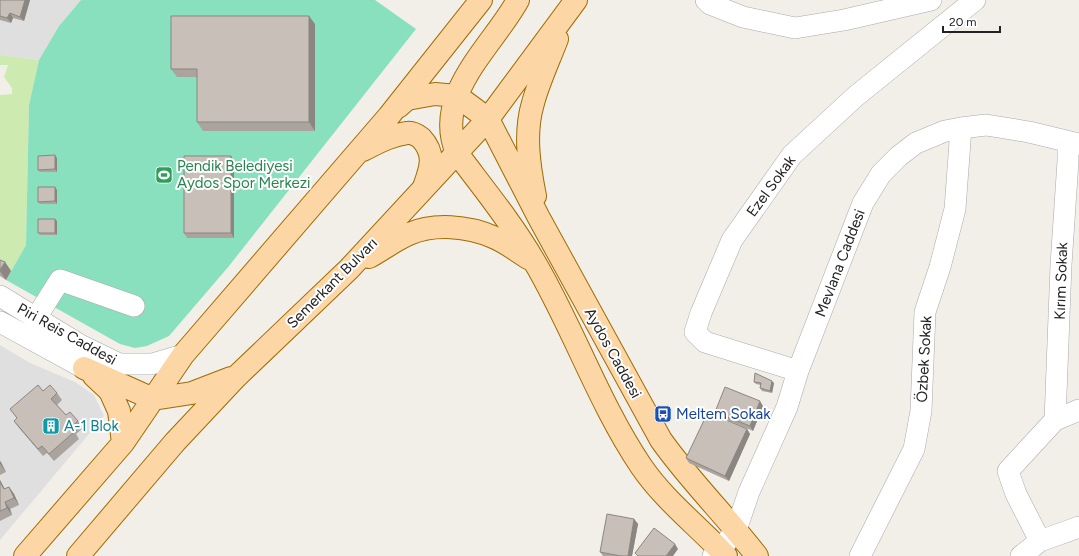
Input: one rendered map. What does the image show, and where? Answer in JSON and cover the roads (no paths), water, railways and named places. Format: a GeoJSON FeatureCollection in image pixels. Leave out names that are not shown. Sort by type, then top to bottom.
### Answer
{"type":"FeatureCollection","features":[{"type":"Feature","properties":{"kind":"main road"},"geometry":{"type":"LineString","coordinates":[[25,556],[123,443],[183,355],[389,116],[481,0]]}},
{"type":"Feature","properties":{"kind":"main road"},"geometry":{"type":"LineString","coordinates":[[456,153],[452,142],[451,118],[462,82],[518,0]]}},
{"type":"Feature","properties":{"kind":"main road"},"geometry":{"type":"LineString","coordinates":[[539,218],[531,173],[529,134],[530,118],[533,103],[570,8]]}},
{"type":"Feature","properties":{"kind":"main road","name":"Semerkant Bulvarı"},"geometry":{"type":"LineString","coordinates":[[78,556],[175,442],[236,376],[349,269],[488,119],[570,8]]}},
{"type":"Feature","properties":{"kind":"main road"},"geometry":{"type":"LineString","coordinates":[[389,116],[407,99],[435,94],[457,96],[488,119]]}},
{"type":"Feature","properties":{"kind":"main road","name":"Aydos Caddesi"},"geometry":{"type":"LineString","coordinates":[[488,119],[539,218],[661,440],[678,464],[757,556]]}},
{"type":"Feature","properties":{"kind":"main road"},"geometry":{"type":"LineString","coordinates":[[356,154],[389,138],[408,132],[418,136],[430,150],[431,162],[424,188]]}},
{"type":"Feature","properties":{"kind":"main road","name":"Aydos Caddesi"},"geometry":{"type":"LineString","coordinates":[[456,153],[502,213],[534,262],[616,423],[638,462],[662,492],[720,554]]}},
{"type":"Feature","properties":{"kind":"main road"},"geometry":{"type":"LineString","coordinates":[[349,269],[409,234],[430,228],[470,230],[493,237],[534,262]]}},
{"type":"Feature","properties":{"kind":"main road"},"geometry":{"type":"LineString","coordinates":[[84,368],[153,399],[192,393],[236,376]]}},
{"type":"Feature","properties":{"kind":"main road"},"geometry":{"type":"LineString","coordinates":[[84,368],[110,391],[119,411],[123,443]]}},
{"type":"Feature","properties":{"kind":"street"},"geometry":{"type":"LineString","coordinates":[[706,0],[710,4],[743,17],[795,28],[844,20],[931,0]]}},
{"type":"Feature","properties":{"kind":"street","name":"Ezel Sokak"},"geometry":{"type":"LineString","coordinates":[[798,371],[705,342],[695,332],[701,313],[732,240],[792,155],[856,96],[975,0]]}},
{"type":"Feature","properties":{"kind":"street","name":"Mevlana Caddesi"},"geometry":{"type":"LineString","coordinates":[[720,554],[736,530],[749,492],[787,407],[798,371],[863,203],[881,174],[899,156],[916,143],[945,131],[961,128],[986,125],[1029,132],[1073,144]]}},
{"type":"Feature","properties":{"kind":"street","name":"Özbek Sokak"},"geometry":{"type":"LineString","coordinates":[[860,556],[914,450],[921,411],[925,312],[940,267],[955,209],[961,128]]}},
{"type":"Feature","properties":{"kind":"street","name":"Kırım Sokak"},"geometry":{"type":"LineString","coordinates":[[1055,420],[1061,265],[1068,161],[1073,144]]}},
{"type":"Feature","properties":{"kind":"street"},"geometry":{"type":"LineString","coordinates":[[36,318],[60,280],[134,306]]}},
{"type":"Feature","properties":{"kind":"street","name":"Piri Reis Caddesi"},"geometry":{"type":"LineString","coordinates":[[0,296],[80,345],[119,364],[152,364],[183,355]]}},
{"type":"Feature","properties":{"kind":"street","name":"Piri Reis Caddesi"},"geometry":{"type":"LineString","coordinates":[[0,322],[84,368]]}},
{"type":"Feature","properties":{"kind":"street"},"geometry":{"type":"LineString","coordinates":[[1040,541],[1016,494],[1008,471],[1055,420],[1079,410]]}},
{"type":"Feature","properties":{"kind":"street"},"geometry":{"type":"LineString","coordinates":[[1021,556],[1040,541],[1079,527]]}},
{"type":"Feature","properties":{"kind":"place","name":"Pendik Belediyesi Aydos Spor Merkezi"},"geometry":{"type":"Point","coordinates":[164,175]}},
{"type":"Feature","properties":{"kind":"place","name":"Meltem Sokak"},"geometry":{"type":"Point","coordinates":[663,414]}},
{"type":"Feature","properties":{"kind":"place","name":"A-1 Blok"},"geometry":{"type":"Point","coordinates":[51,426]}}]}
